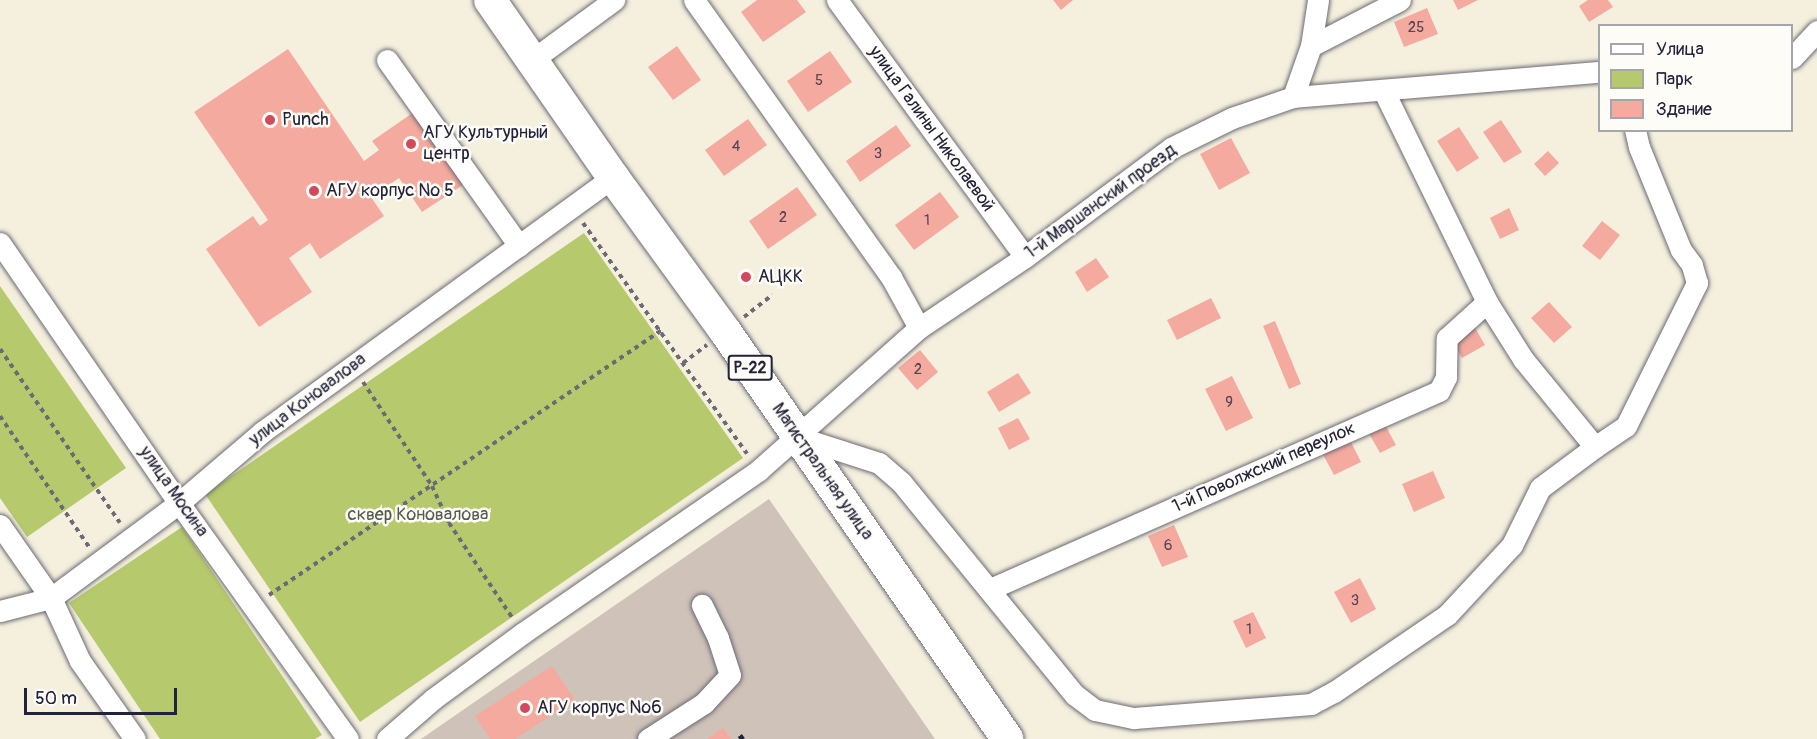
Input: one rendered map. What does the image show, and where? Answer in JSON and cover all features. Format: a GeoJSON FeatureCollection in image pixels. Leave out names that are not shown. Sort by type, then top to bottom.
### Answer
{"type":"FeatureCollection","features":[{"type":"Feature","properties":{"kind":"highway","name":"Магистральная улица"},"geometry":{"type":"LineString","coordinates":[[490,0],[798,437],[1007,739]]}},
{"type":"Feature","properties":{"kind":"street"},"geometry":{"type":"LineString","coordinates":[[532,60],[614,0]]}},
{"type":"Feature","properties":{"kind":"street"},"geometry":{"type":"LineString","coordinates":[[694,0],[891,277],[920,328]]}},
{"type":"Feature","properties":{"kind":"street","name":"улица Галины Николаевой"},"geometry":{"type":"LineString","coordinates":[[837,0],[1025,257]]}},
{"type":"Feature","properties":{"kind":"street"},"geometry":{"type":"LineString","coordinates":[[1293,97],[1311,46],[1318,0]]}},
{"type":"Feature","properties":{"kind":"street"},"geometry":{"type":"LineString","coordinates":[[1311,46],[1400,0]]}},
{"type":"Feature","properties":{"kind":"street"},"geometry":{"type":"LineString","coordinates":[[1793,57],[1817,31]]}},
{"type":"Feature","properties":{"kind":"street"},"geometry":{"type":"LineString","coordinates":[[1793,58],[1817,57]]}},
{"type":"Feature","properties":{"kind":"street"},"geometry":{"type":"LineString","coordinates":[[387,60],[519,246]]}},
{"type":"Feature","properties":{"kind":"street","name":"1-й Маршанский проезд"},"geometry":{"type":"LineString","coordinates":[[387,739],[433,699],[523,633],[759,470],[920,328],[1025,257],[1171,148],[1232,118],[1293,97],[1384,92],[1598,72]]}},
{"type":"Feature","properties":{"kind":"street"},"geometry":{"type":"LineString","coordinates":[[1384,92],[1487,302],[1522,359],[1594,447]]}},
{"type":"Feature","properties":{"kind":"street"},"geometry":{"type":"LineString","coordinates":[[798,437],[879,463],[901,482],[1075,695],[1095,710],[1134,717],[1311,704],[1334,692],[1447,615],[1512,545],[1540,488],[1626,426],[1697,283],[1692,266],[1681,250],[1639,147],[1635,132]]}},
{"type":"Feature","properties":{"kind":"street","name":"улица Коновалова"},"geometry":{"type":"LineString","coordinates":[[0,611],[51,598],[179,503],[262,432],[613,177]]}},
{"type":"Feature","properties":{"kind":"street","name":"улица Мосина"},"geometry":{"type":"LineString","coordinates":[[0,243],[179,503],[348,739]]}},
{"type":"Feature","properties":{"kind":"street","name":"1-й Поволжский переулок"},"geometry":{"type":"LineString","coordinates":[[990,589],[1439,391],[1446,377],[1447,338],[1487,302]]}},
{"type":"Feature","properties":{"kind":"street"},"geometry":{"type":"LineString","coordinates":[[0,525],[51,598],[80,661],[135,739]]}},
{"type":"Feature","properties":{"kind":"street"},"geometry":{"type":"LineString","coordinates":[[648,739],[704,703],[730,675],[718,638],[702,605]]}},
{"type":"Feature","properties":{"kind":"path"},"geometry":{"type":"LineString","coordinates":[[572,208],[759,470]]}},
{"type":"Feature","properties":{"kind":"path"},"geometry":{"type":"LineString","coordinates":[[254,606],[661,331]]}},
{"type":"Feature","properties":{"kind":"path"},"geometry":{"type":"LineString","coordinates":[[0,349],[130,538]]}},
{"type":"Feature","properties":{"kind":"path"},"geometry":{"type":"LineString","coordinates":[[352,366],[432,486],[449,523],[523,633]]}},
{"type":"Feature","properties":{"kind":"path"},"geometry":{"type":"LineString","coordinates":[[0,416],[99,562]]}},
{"type":"Feature","properties":{"kind":"shaded area"},"geometry":{"type":"Polygon","coordinates":[[[769,499],[935,739],[421,739],[769,499]]]}},
{"type":"Feature","properties":{"kind":"green space","name":"сквер Коновалова"},"geometry":{"type":"Polygon","coordinates":[[[584,233],[743,458],[360,722],[205,494],[584,233]]]}},
{"type":"Feature","properties":{"kind":"green space"},"geometry":{"type":"Polygon","coordinates":[[[0,286],[126,468],[27,537],[0,498],[0,286]]]}},
{"type":"Feature","properties":{"kind":"green space"},"geometry":{"type":"Polygon","coordinates":[[[182,527],[322,735],[315,739],[160,739],[69,603],[182,527]]]}},
{"type":"Feature","properties":{"kind":"building"},"geometry":{"type":"Polygon","coordinates":[[[757,0],[797,0],[806,12],[763,42],[741,12],[757,0]]]}},
{"type":"Feature","properties":{"kind":"building"},"geometry":{"type":"Polygon","coordinates":[[[1053,0],[1073,0],[1061,10],[1053,0]]]}},
{"type":"Feature","properties":{"kind":"building"},"geometry":{"type":"Polygon","coordinates":[[[1453,0],[1478,0],[1458,10],[1453,0]]]}},
{"type":"Feature","properties":{"kind":"building"},"geometry":{"type":"Polygon","coordinates":[[[1588,0],[1608,0],[1613,7],[1589,22],[1579,6],[1588,0]]]}},
{"type":"Feature","properties":{"kind":"building"},"geometry":{"type":"Polygon","coordinates":[[[1427,8],[1438,34],[1404,47],[1394,22],[1427,8]]]}},
{"type":"Feature","properties":{"kind":"building"},"geometry":{"type":"Polygon","coordinates":[[[677,46],[701,80],[673,100],[648,67],[677,46]]]}},
{"type":"Feature","properties":{"kind":"building","name":"АГУ корпус № 5"},"geometry":{"type":"Polygon","coordinates":[[[288,49],[364,161],[379,150],[372,141],[414,112],[463,185],[422,212],[399,178],[371,197],[384,216],[320,259],[310,243],[289,258],[312,292],[259,327],[206,249],[253,216],[260,226],[268,220],[194,112],[288,49]]]}},
{"type":"Feature","properties":{"kind":"building"},"geometry":{"type":"Polygon","coordinates":[[[830,51],[852,82],[808,112],[787,81],[830,51]]]}},
{"type":"Feature","properties":{"kind":"building"},"geometry":{"type":"Polygon","coordinates":[[[748,119],[767,145],[724,176],[705,150],[748,119]]]}},
{"type":"Feature","properties":{"kind":"building"},"geometry":{"type":"Polygon","coordinates":[[[1501,120],[1522,152],[1504,163],[1483,132],[1501,120]]]}},
{"type":"Feature","properties":{"kind":"building"},"geometry":{"type":"Polygon","coordinates":[[[896,125],[911,146],[860,182],[846,161],[896,125]]]}},
{"type":"Feature","properties":{"kind":"building"},"geometry":{"type":"Polygon","coordinates":[[[1459,127],[1479,158],[1457,172],[1437,141],[1459,127]]]}},
{"type":"Feature","properties":{"kind":"building"},"geometry":{"type":"Polygon","coordinates":[[[1231,138],[1250,173],[1219,190],[1200,154],[1231,138]]]}},
{"type":"Feature","properties":{"kind":"building"},"geometry":{"type":"Polygon","coordinates":[[[1548,151],[1559,163],[1545,176],[1534,164],[1548,151]]]}},
{"type":"Feature","properties":{"kind":"building"},"geometry":{"type":"Polygon","coordinates":[[[797,187],[817,215],[768,249],[749,221],[797,187]]]}},
{"type":"Feature","properties":{"kind":"building"},"geometry":{"type":"Polygon","coordinates":[[[940,192],[959,217],[914,250],[895,225],[940,192]]]}},
{"type":"Feature","properties":{"kind":"building"},"geometry":{"type":"Polygon","coordinates":[[[1509,208],[1519,230],[1500,239],[1490,218],[1509,208]]]}},
{"type":"Feature","properties":{"kind":"building"},"geometry":{"type":"Polygon","coordinates":[[[1602,221],[1620,235],[1600,260],[1582,246],[1602,221]]]}},
{"type":"Feature","properties":{"kind":"building"},"geometry":{"type":"Polygon","coordinates":[[[1096,258],[1109,277],[1087,292],[1075,272],[1096,258]]]}},
{"type":"Feature","properties":{"kind":"building"},"geometry":{"type":"Polygon","coordinates":[[[1211,298],[1221,318],[1177,340],[1167,320],[1211,298]]]}},
{"type":"Feature","properties":{"kind":"building"},"geometry":{"type":"Polygon","coordinates":[[[1549,302],[1572,327],[1554,343],[1531,318],[1549,302]]]}},
{"type":"Feature","properties":{"kind":"building"},"geometry":{"type":"Polygon","coordinates":[[[1275,321],[1301,384],[1289,389],[1263,326],[1275,321]]]}},
{"type":"Feature","properties":{"kind":"building"},"geometry":{"type":"Polygon","coordinates":[[[1474,326],[1485,345],[1462,358],[1451,339],[1474,326]]]}},
{"type":"Feature","properties":{"kind":"building"},"geometry":{"type":"Polygon","coordinates":[[[920,350],[938,372],[917,390],[898,368],[920,350]]]}},
{"type":"Feature","properties":{"kind":"building"},"geometry":{"type":"Polygon","coordinates":[[[1018,373],[1031,393],[999,412],[987,392],[1018,373]]]}},
{"type":"Feature","properties":{"kind":"building"},"geometry":{"type":"Polygon","coordinates":[[[1232,376],[1253,418],[1226,431],[1205,389],[1232,376]]]}},
{"type":"Feature","properties":{"kind":"building"},"geometry":{"type":"Polygon","coordinates":[[[1018,418],[1030,439],[1009,450],[998,428],[1018,418]]]}},
{"type":"Feature","properties":{"kind":"building"},"geometry":{"type":"Polygon","coordinates":[[[1383,421],[1396,445],[1380,453],[1367,430],[1383,421]]]}},
{"type":"Feature","properties":{"kind":"building"},"geometry":{"type":"Polygon","coordinates":[[[1348,436],[1361,462],[1334,475],[1320,449],[1348,436]]]}},
{"type":"Feature","properties":{"kind":"building"},"geometry":{"type":"Polygon","coordinates":[[[1433,471],[1445,498],[1414,512],[1402,484],[1433,471]]]}},
{"type":"Feature","properties":{"kind":"building"},"geometry":{"type":"Polygon","coordinates":[[[1174,525],[1188,557],[1162,567],[1148,536],[1174,525]]]}},
{"type":"Feature","properties":{"kind":"building"},"geometry":{"type":"Polygon","coordinates":[[[1360,578],[1376,609],[1351,623],[1334,592],[1360,578]]]}},
{"type":"Feature","properties":{"kind":"building"},"geometry":{"type":"Polygon","coordinates":[[[1253,612],[1266,638],[1246,648],[1233,621],[1253,612]]]}},
{"type":"Feature","properties":{"kind":"building","name":"АГУ корпус №6"},"geometry":{"type":"Polygon","coordinates":[[[552,666],[575,700],[515,739],[490,739],[475,716],[552,666]]]}},
{"type":"Feature","properties":{"kind":"building"},"geometry":{"type":"Polygon","coordinates":[[[723,728],[731,739],[707,739],[723,728]]]}},
{"type":"Feature","properties":{"kind":"railway"},"geometry":{"type":"LineString","coordinates":[[740,735],[743,739]]}},
{"type":"Feature","properties":{"kind":"place","name":"Punch"},"geometry":{"type":"Point","coordinates":[270,120]}},
{"type":"Feature","properties":{"kind":"place","name":"АГУ Культурный центр"},"geometry":{"type":"Point","coordinates":[411,144]}},
{"type":"Feature","properties":{"kind":"place","name":"АГУ корпус № 5"},"geometry":{"type":"Point","coordinates":[314,191]}},
{"type":"Feature","properties":{"kind":"place","name":"АЦКК"},"geometry":{"type":"Point","coordinates":[746,277]}},
{"type":"Feature","properties":{"kind":"place","name":"АГУ корпус №6"},"geometry":{"type":"Point","coordinates":[525,708]}}]}
